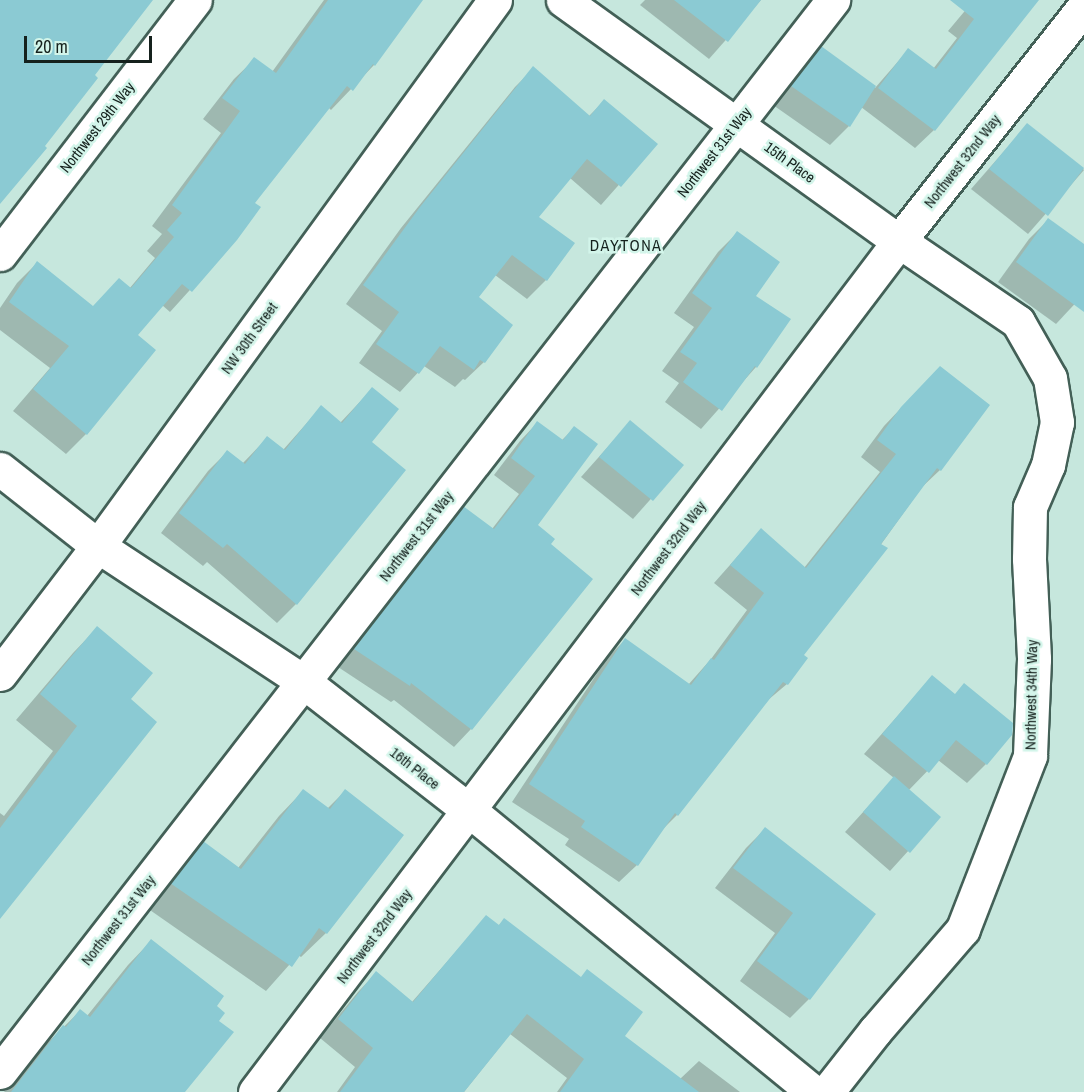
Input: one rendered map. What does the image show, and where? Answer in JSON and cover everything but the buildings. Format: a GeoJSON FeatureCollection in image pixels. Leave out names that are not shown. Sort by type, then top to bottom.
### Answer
{"type":"FeatureCollection","features":[{"type":"Feature","properties":{"kind":"street","name":"Northwest 29th Way"},"geometry":{"type":"LineString","coordinates":[[0,254],[195,0]]}},
{"type":"Feature","properties":{"kind":"street","name":"NW 30th Street"},"geometry":{"type":"LineString","coordinates":[[0,674],[98,546],[495,0]]}},
{"type":"Feature","properties":{"kind":"street","name":"15th Place"},"geometry":{"type":"LineString","coordinates":[[563,0],[899,241],[1018,322]]}},
{"type":"Feature","properties":{"kind":"street","name":"Northwest 31st Way"},"geometry":{"type":"LineString","coordinates":[[0,1072],[833,0]]}},
{"type":"Feature","properties":{"kind":"street","name":"Northwest 32nd Way"},"geometry":{"type":"LineString","coordinates":[[255,1092],[470,811],[899,241],[1084,7]]}},
{"type":"Feature","properties":{"kind":"street","name":"Northwest 34th Way"},"geometry":{"type":"LineString","coordinates":[[827,1092],[875,1031],[963,929],[1030,756],[1034,659],[1029,559],[1030,507],[1048,465],[1057,422],[1050,378],[1018,322]]}},
{"type":"Feature","properties":{"kind":"street","name":"16th Place"},"geometry":{"type":"LineString","coordinates":[[0,469],[98,546],[304,682],[470,811],[813,1092]]}},
{"type":"Feature","properties":{"kind":"district","name":"DAYTONA"},"geometry":{"type":"Point","coordinates":[626,245]}}]}
